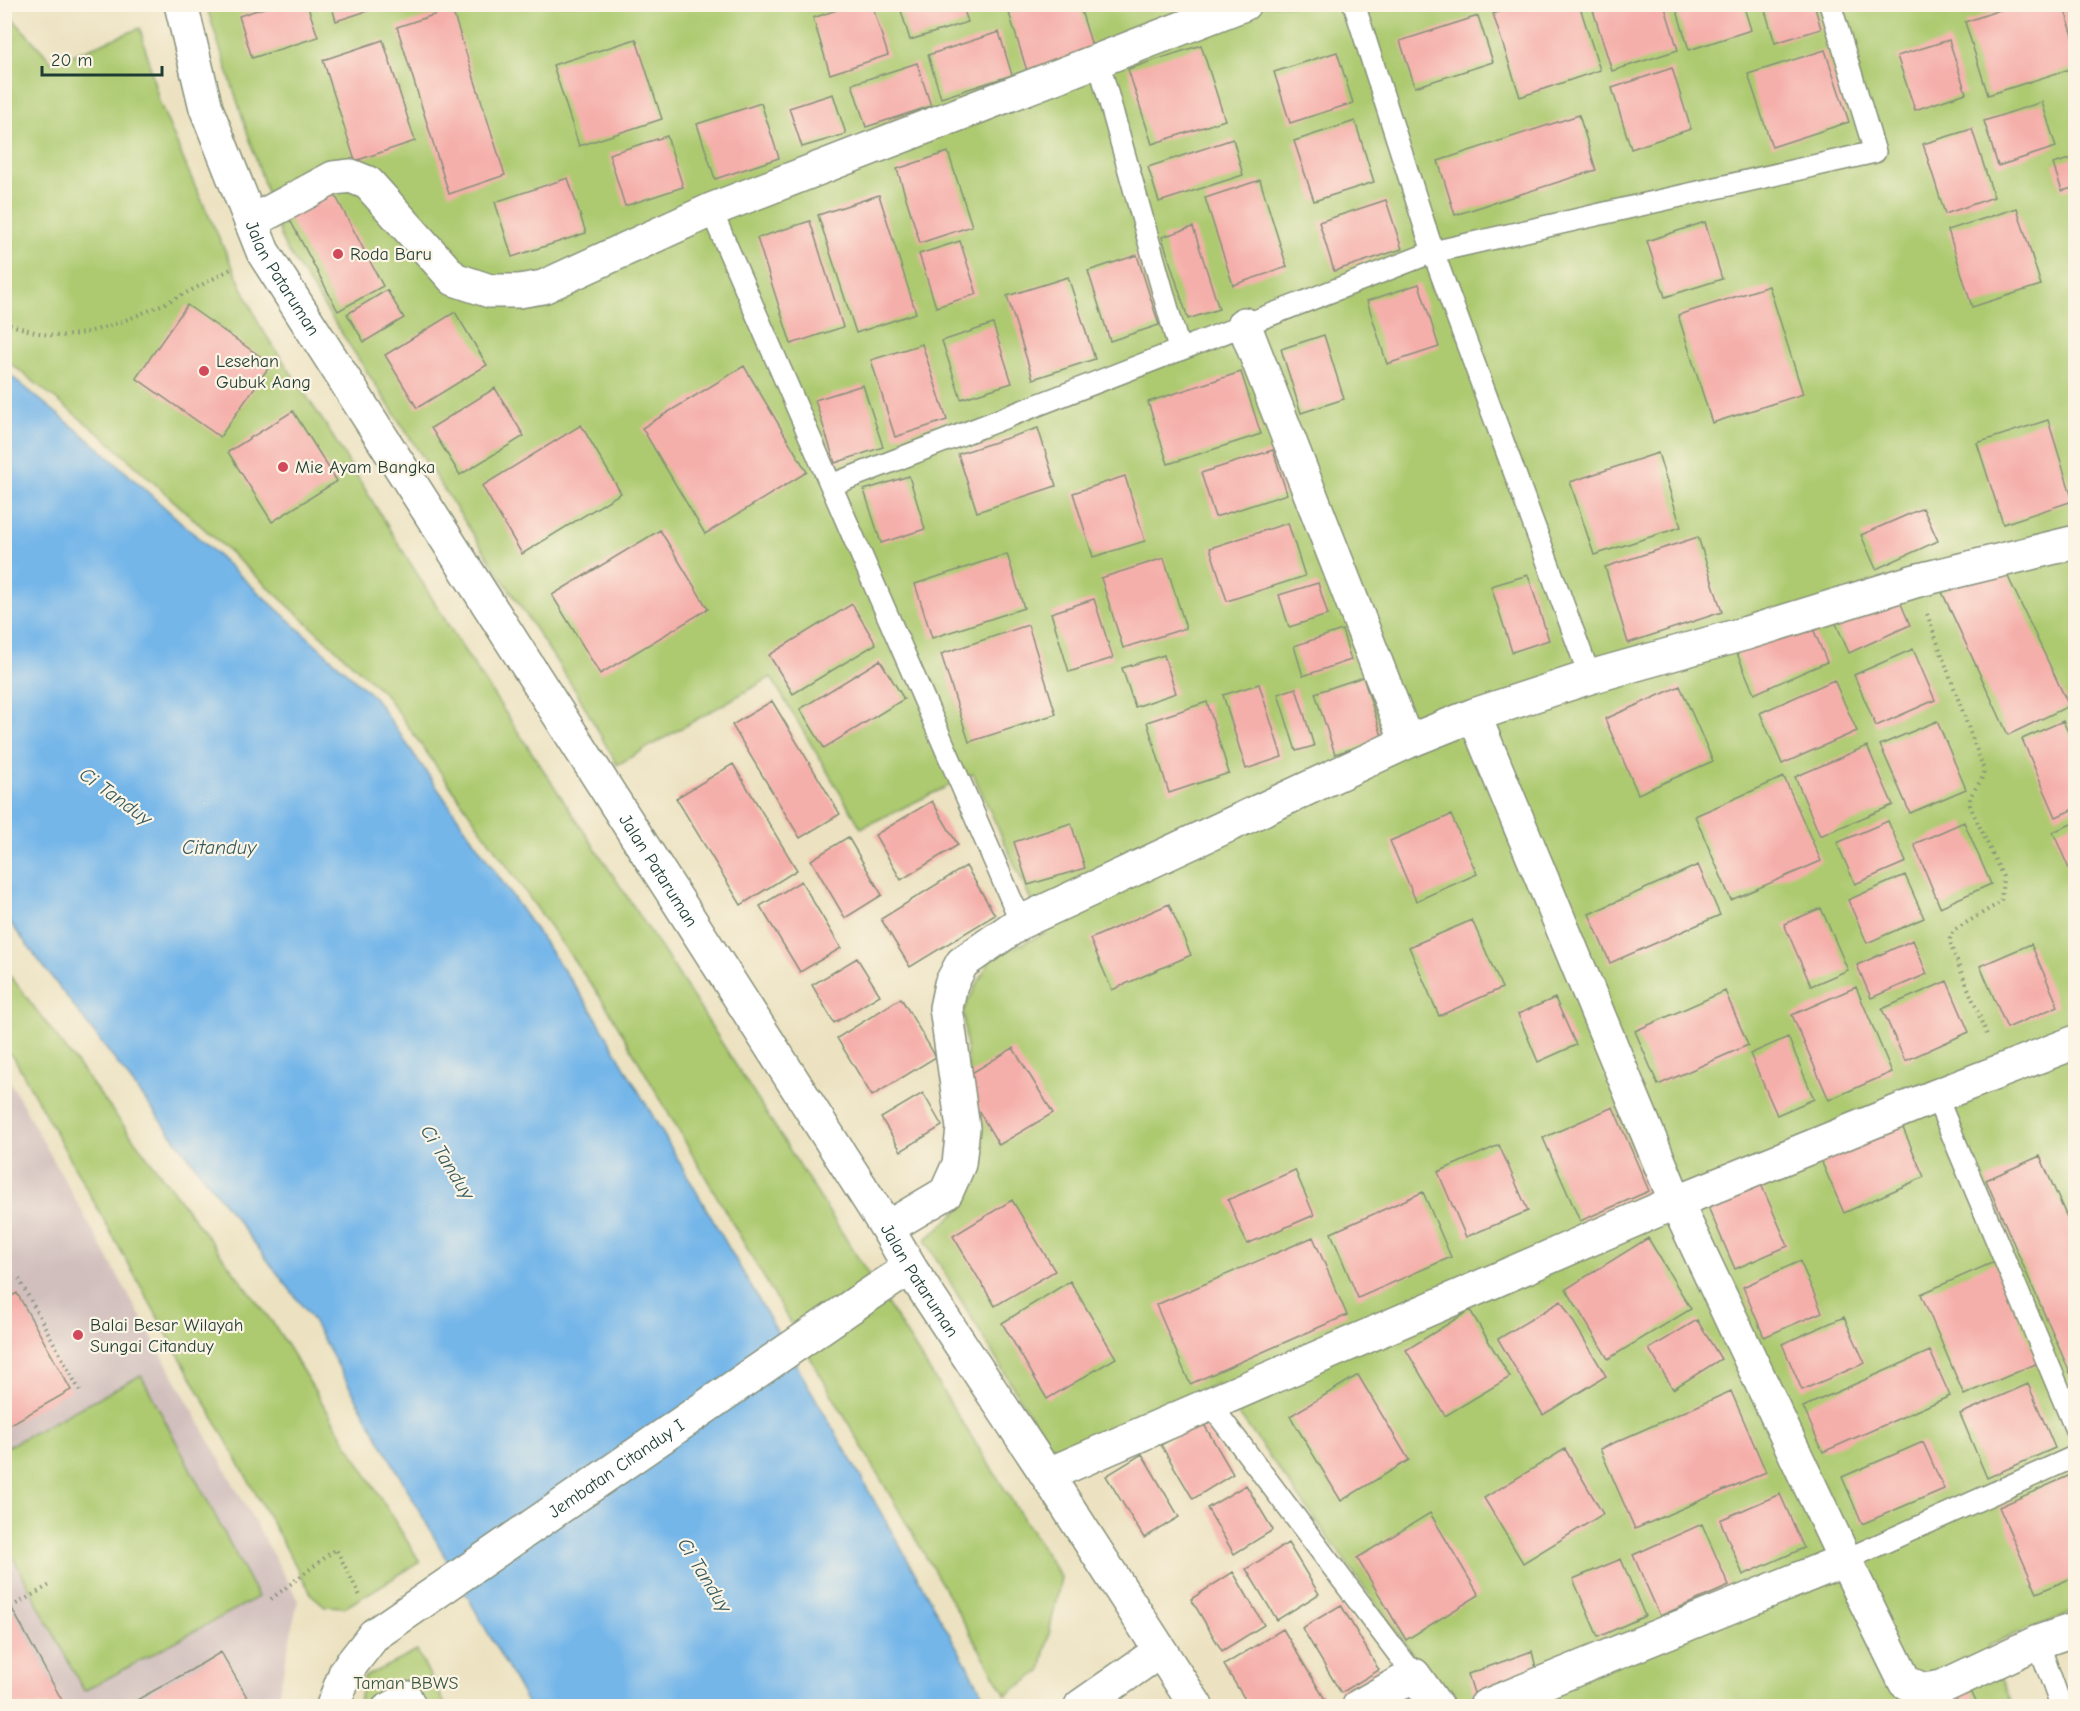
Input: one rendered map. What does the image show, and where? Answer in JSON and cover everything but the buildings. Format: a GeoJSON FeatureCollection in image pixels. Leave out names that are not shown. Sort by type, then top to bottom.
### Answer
{"type":"FeatureCollection","features":[{"type":"Feature","properties":{"kind":"street","name":"Jalan Pataruman"},"geometry":{"type":"LineString","coordinates":[[181,4],[206,108],[263,252],[887,1228],[910,1268],[1196,1707]]}},
{"type":"Feature","properties":{"kind":"street"},"geometry":{"type":"LineString","coordinates":[[251,222],[333,178],[351,176],[368,183],[454,279],[490,291],[519,291],[543,287],[711,210],[1244,4]]}},
{"type":"Feature","properties":{"kind":"street"},"geometry":{"type":"LineString","coordinates":[[1244,324],[1407,742]]}},
{"type":"Feature","properties":{"kind":"street"},"geometry":{"type":"LineString","coordinates":[[887,1228],[946,1193],[959,1164],[963,1128],[946,1008],[951,984],[962,963],[1021,922],[1407,742],[1474,715],[1590,677],[1747,633],[1915,581],[2076,542]]}},
{"type":"Feature","properties":{"kind":"street"},"geometry":{"type":"LineString","coordinates":[[1474,715],[1676,1202],[1905,1682],[1924,1690],[1942,1687],[2038,1642],[2076,1629]]}},
{"type":"Feature","properties":{"kind":"street"},"geometry":{"type":"LineString","coordinates":[[1047,1475],[1676,1202],[1936,1096],[2076,1042]]}},
{"type":"Feature","properties":{"kind":"street","name":"Jembatan Citanduy I"},"geometry":{"type":"LineString","coordinates":[[333,1707],[346,1671],[374,1635],[910,1268]]}},
{"type":"Feature","properties":{"kind":"street"},"geometry":{"type":"LineString","coordinates":[[1486,1707],[1845,1560]]}},
{"type":"Feature","properties":{"kind":"street"},"geometry":{"type":"LineString","coordinates":[[1081,1707],[1161,1651]]}},
{"type":"Feature","properties":{"kind":"street"},"geometry":{"type":"LineString","coordinates":[[1359,1707],[1414,1675],[1436,1707]]}},
{"type":"Feature","properties":{"kind":"lane"},"geometry":{"type":"LineString","coordinates":[[1354,4],[1433,252],[1590,677]]}},
{"type":"Feature","properties":{"kind":"lane"},"geometry":{"type":"LineString","coordinates":[[831,485],[1433,252],[1875,152],[1830,4]]}},
{"type":"Feature","properties":{"kind":"lane"},"geometry":{"type":"LineString","coordinates":[[1098,60],[1179,349]]}},
{"type":"Feature","properties":{"kind":"lane"},"geometry":{"type":"LineString","coordinates":[[711,210],[1021,922]]}},
{"type":"Feature","properties":{"kind":"lane"},"geometry":{"type":"LineString","coordinates":[[1936,1096],[2076,1430]]}},
{"type":"Feature","properties":{"kind":"lane"},"geometry":{"type":"LineString","coordinates":[[1210,1404],[1414,1675]]}},
{"type":"Feature","properties":{"kind":"lane"},"geometry":{"type":"LineString","coordinates":[[1845,1560],[2076,1456]]}},
{"type":"Feature","properties":{"kind":"lane"},"geometry":{"type":"LineString","coordinates":[[2038,1642],[2061,1707]]}},
{"type":"Feature","properties":{"kind":"lane"},"geometry":{"type":"LineString","coordinates":[[383,1707],[409,1692],[416,1707]]}},
{"type":"Feature","properties":{"kind":"path"},"geometry":{"type":"LineString","coordinates":[[4,323],[51,336],[86,333],[149,311],[263,252]]}},
{"type":"Feature","properties":{"kind":"path"},"geometry":{"type":"LineString","coordinates":[[1915,581],[1982,764],[1983,779],[1970,797],[1970,806],[2003,877],[2001,902],[1954,930],[1950,939],[1952,949],[2002,1071]]}},
{"type":"Feature","properties":{"kind":"path"},"geometry":{"type":"LineString","coordinates":[[19,1279],[81,1393]]}},
{"type":"Feature","properties":{"kind":"path"},"geometry":{"type":"LineString","coordinates":[[271,1599],[336,1549]]}},
{"type":"Feature","properties":{"kind":"path"},"geometry":{"type":"LineString","coordinates":[[11,1607],[50,1585]]}},
{"type":"Feature","properties":{"kind":"shaded area","name":"Balai Besar Wilayah Sungai Citanduy"},"geometry":{"type":"Polygon","coordinates":[[[4,1071],[298,1600],[276,1706],[5,1706],[4,1071]]]}},
{"type":"Feature","properties":{"kind":"green space"},"geometry":{"type":"Polygon","coordinates":[[[206,5],[2075,5],[2076,1611],[1988,1645],[2013,1706],[1389,1706],[1432,1681],[1217,1384],[1053,1454],[925,1240],[966,1204],[977,1162],[963,1011],[991,958],[1046,933],[973,774],[861,828],[771,677],[617,765],[577,693],[284,245],[206,5]]]}},
{"type":"Feature","properties":{"kind":"green space"},"geometry":{"type":"Polygon","coordinates":[[[4,9],[53,63],[140,28],[159,101],[190,175],[261,328],[325,424],[460,644],[673,966],[1061,1578],[1041,1671],[1006,1695],[607,1007],[385,694],[106,439],[5,359],[4,9]]]}},
{"type":"Feature","properties":{"kind":"green space"},"geometry":{"type":"Polygon","coordinates":[[[5,971],[275,1326],[420,1562],[346,1607],[325,1606],[312,1595],[14,1058],[5,1051],[5,971]]]}},
{"type":"Feature","properties":{"kind":"green space"},"geometry":{"type":"Polygon","coordinates":[[[141,1375],[258,1597],[84,1691],[5,1542],[5,1448],[141,1375]]]}},
{"type":"Feature","properties":{"kind":"green space","name":"Taman BBWS"},"geometry":{"type":"Polygon","coordinates":[[[417,1651],[446,1706],[358,1706],[364,1677],[417,1651]]]}},
{"type":"Feature","properties":{"kind":"water","name":"Citanduy"},"geometry":{"type":"Polygon","coordinates":[[[5,371],[98,447],[375,698],[594,1014],[990,1706],[529,1706],[310,1316],[5,916],[5,371]]]}},
{"type":"Feature","properties":{"kind":"place","name":"Roda Baru"},"geometry":{"type":"Point","coordinates":[338,254]}},
{"type":"Feature","properties":{"kind":"place","name":"Lesehan Gubuk Aang"},"geometry":{"type":"Point","coordinates":[204,371]}},
{"type":"Feature","properties":{"kind":"place","name":"Mie Ayam Bangka"},"geometry":{"type":"Point","coordinates":[283,467]}},
{"type":"Feature","properties":{"kind":"place","name":"Balai Besar Wilayah Sungai Citanduy"},"geometry":{"type":"Point","coordinates":[78,1335]}},
{"type":"Feature","properties":{"kind":"water label","name":"Ci Tanduy"},"geometry":{"type":"Point","coordinates":[116,796]}},
{"type":"Feature","properties":{"kind":"water label","name":"Ci Tanduy"},"geometry":{"type":"Point","coordinates":[448,1162]}},
{"type":"Feature","properties":{"kind":"water label","name":"Ci Tanduy"},"geometry":{"type":"Point","coordinates":[705,1575]}}]}
